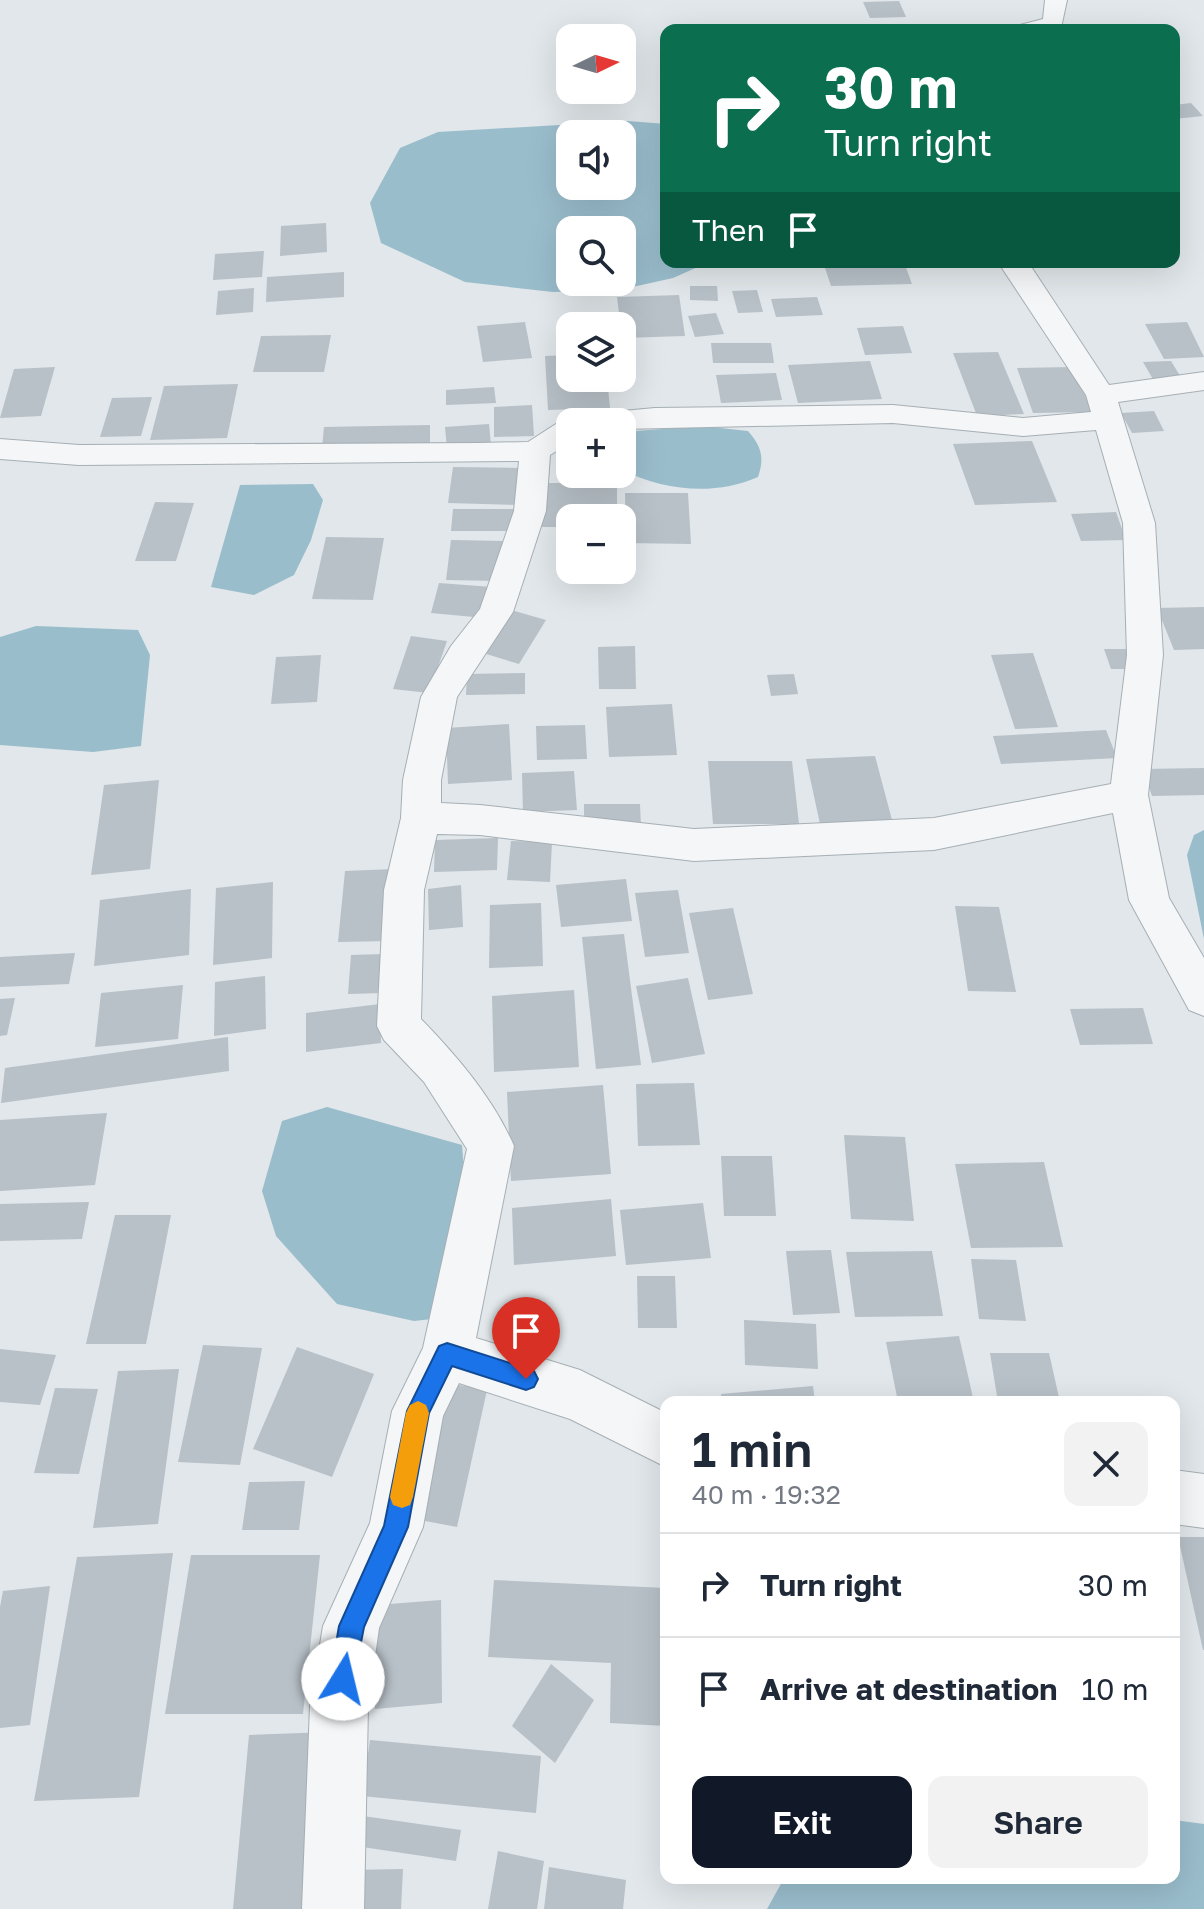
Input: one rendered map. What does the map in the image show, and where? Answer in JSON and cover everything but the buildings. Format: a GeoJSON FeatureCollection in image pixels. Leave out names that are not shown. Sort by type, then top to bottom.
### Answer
{"type":"FeatureCollection","features":[{"type":"Feature","properties":{"kind":"street"},"geometry":{"type":"LineString","coordinates":[[1049,24],[1053,23],[1056,0]]}},
{"type":"Feature","properties":{"kind":"street"},"geometry":{"type":"LineString","coordinates":[[1016,268],[1059,328],[1104,408],[1139,523],[1145,655],[1129,795],[1149,900],[1204,997]]}},
{"type":"Feature","properties":{"kind":"street"},"geometry":{"type":"LineString","coordinates":[[636,418],[893,414],[1023,427],[1204,381]]}},
{"type":"Feature","properties":{"kind":"street"},"geometry":{"type":"LineString","coordinates":[[0,449],[79,455],[553,440],[496,612],[464,655],[439,697],[422,780],[421,818],[404,890],[399,1026],[440,1068],[491,1146],[447,1354],[418,1411],[396,1527],[351,1626],[339,1706],[333,1909]]}},
{"type":"Feature","properties":{"kind":"street"},"geometry":{"type":"LineString","coordinates":[[421,818],[480,820],[694,845],[934,834],[1129,795]]}},
{"type":"Feature","properties":{"kind":"street"},"geometry":{"type":"LineString","coordinates":[[447,1354],[580,1396],[660,1438]]}},
{"type":"Feature","properties":{"kind":"street"},"geometry":{"type":"LineString","coordinates":[[1180,1498],[1204,1501]]}},
{"type":"Feature","properties":{"kind":"water"},"geometry":{"type":"Polygon","coordinates":[[[636,122],[660,124],[660,268],[696,268],[673,278],[636,286],[636,216],[556,216],[556,292],[465,282],[381,243],[370,203],[400,148],[438,132],[556,125],[556,200],[636,200],[636,122]]]}},
{"type":"Feature","properties":{"kind":"water"},"geometry":{"type":"Polygon","coordinates":[[[702,426],[748,431],[760,452],[758,477],[707,489],[655,483],[638,477],[636,431],[702,426]]]}},
{"type":"Feature","properties":{"kind":"water"},"geometry":{"type":"Polygon","coordinates":[[[313,484],[323,500],[311,540],[294,575],[254,595],[211,587],[240,485],[313,484]]]}},
{"type":"Feature","properties":{"kind":"water"},"geometry":{"type":"Polygon","coordinates":[[[36,626],[138,630],[150,655],[141,746],[93,752],[0,745],[0,637],[36,626]]]}},
{"type":"Feature","properties":{"kind":"water"},"geometry":{"type":"Polygon","coordinates":[[[1204,830],[1204,939],[1187,855],[1194,835],[1204,830]]]}},
{"type":"Feature","properties":{"kind":"water"},"geometry":{"type":"Polygon","coordinates":[[[327,1107],[462,1145],[464,1171],[441,1318],[414,1321],[337,1304],[276,1236],[262,1191],[282,1121],[327,1107]]]}},
{"type":"Feature","properties":{"kind":"water"},"geometry":{"type":"Polygon","coordinates":[[[1180,1821],[1204,1824],[1204,1909],[767,1909],[781,1884],[1180,1884],[1180,1821]]]}},
{"type":"Feature","properties":{"kind":"slow traffic"},"geometry":{"type":"LineString","coordinates":[[402,1497],[418,1413]]}},
{"type":"Feature","properties":{"kind":"route"},"geometry":{"type":"LineString","coordinates":[[343,1679],[351,1626],[396,1527],[418,1411],[447,1354],[526,1379]]}}]}
